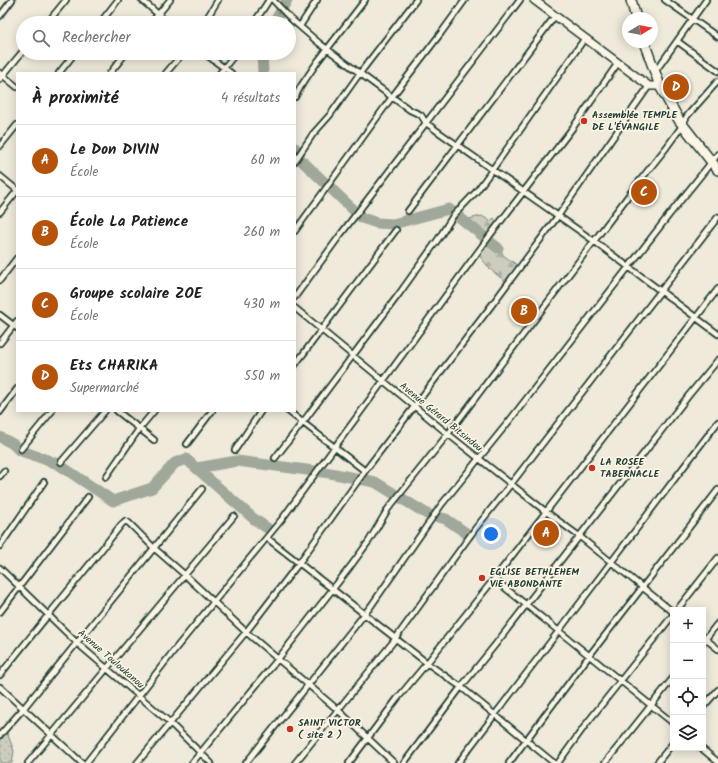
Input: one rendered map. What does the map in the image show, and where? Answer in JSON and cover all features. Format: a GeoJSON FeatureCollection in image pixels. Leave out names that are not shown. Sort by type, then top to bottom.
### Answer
{"type":"FeatureCollection","features":[{"type":"Feature","properties":{"kind":"highway"},"geometry":{"type":"LineString","coordinates":[[631,0],[634,12]]}},
{"type":"Feature","properties":{"kind":"highway"},"geometry":{"type":"LineString","coordinates":[[646,48],[660,86],[682,126],[718,170]]}},
{"type":"Feature","properties":{"kind":"main road"},"geometry":{"type":"LineString","coordinates":[[534,0],[649,86],[660,86]]}},
{"type":"Feature","properties":{"kind":"street"},"geometry":{"type":"LineString","coordinates":[[0,16],[12,0]]}},
{"type":"Feature","properties":{"kind":"street"},"geometry":{"type":"LineString","coordinates":[[53,16],[66,0]]}},
{"type":"Feature","properties":{"kind":"street"},"geometry":{"type":"LineString","coordinates":[[105,16],[118,0]]}},
{"type":"Feature","properties":{"kind":"street"},"geometry":{"type":"LineString","coordinates":[[142,0],[158,14],[170,0]]}},
{"type":"Feature","properties":{"kind":"street"},"geometry":{"type":"LineString","coordinates":[[208,16],[218,0]]}},
{"type":"Feature","properties":{"kind":"street"},"geometry":{"type":"LineString","coordinates":[[259,16],[269,0]]}},
{"type":"Feature","properties":{"kind":"street"},"geometry":{"type":"LineString","coordinates":[[273,0],[290,16]]}},
{"type":"Feature","properties":{"kind":"street"},"geometry":{"type":"LineString","coordinates":[[300,26],[318,0]]}},
{"type":"Feature","properties":{"kind":"street"},"geometry":{"type":"LineString","coordinates":[[296,95],[300,86],[366,0]]}},
{"type":"Feature","properties":{"kind":"street"},"geometry":{"type":"LineString","coordinates":[[296,159],[313,134],[330,115],[416,0]]}},
{"type":"Feature","properties":{"kind":"street"},"geometry":{"type":"LineString","coordinates":[[296,230],[392,97],[465,0]]}},
{"type":"Feature","properties":{"kind":"street"},"geometry":{"type":"LineString","coordinates":[[296,296],[520,0]]}},
{"type":"Feature","properties":{"kind":"street"},"geometry":{"type":"LineString","coordinates":[[665,0],[718,37]]}},
{"type":"Feature","properties":{"kind":"street"},"geometry":{"type":"LineString","coordinates":[[655,73],[706,0]]}},
{"type":"Feature","properties":{"kind":"street"},"geometry":{"type":"LineString","coordinates":[[408,211],[555,16]]}},
{"type":"Feature","properties":{"kind":"street"},"geometry":{"type":"LineString","coordinates":[[296,22],[328,49],[392,97],[410,110],[421,115],[426,123],[594,241],[718,334]]}},
{"type":"Feature","properties":{"kind":"street"},"geometry":{"type":"LineString","coordinates":[[275,458],[403,288],[453,216],[476,192],[585,38]]}},
{"type":"Feature","properties":{"kind":"street"},"geometry":{"type":"LineString","coordinates":[[677,41],[718,72]]}},
{"type":"Feature","properties":{"kind":"street"},"geometry":{"type":"LineString","coordinates":[[16,59],[1,76],[16,86]]}},
{"type":"Feature","properties":{"kind":"street"},"geometry":{"type":"LineString","coordinates":[[60,72],[69,60]]}},
{"type":"Feature","properties":{"kind":"street"},"geometry":{"type":"LineString","coordinates":[[111,72],[120,60]]}},
{"type":"Feature","properties":{"kind":"street"},"geometry":{"type":"LineString","coordinates":[[167,72],[177,60]]}},
{"type":"Feature","properties":{"kind":"street"},"geometry":{"type":"LineString","coordinates":[[213,60],[230,72]]}},
{"type":"Feature","properties":{"kind":"street"},"geometry":{"type":"LineString","coordinates":[[221,72],[230,60]]}},
{"type":"Feature","properties":{"kind":"street"},"geometry":{"type":"LineString","coordinates":[[86,763],[176,648],[267,538],[383,380],[574,126],[618,63]]}},
{"type":"Feature","properties":{"kind":"street"},"geometry":{"type":"LineString","coordinates":[[192,763],[278,659],[333,589],[369,541],[388,509],[448,434],[682,126],[687,116],[718,81]]}},
{"type":"Feature","properties":{"kind":"street"},"geometry":{"type":"LineString","coordinates":[[137,763],[246,632],[299,563],[365,471],[558,216],[649,86]]}},
{"type":"Feature","properties":{"kind":"street"},"geometry":{"type":"LineString","coordinates":[[0,146],[16,126]]}},
{"type":"Feature","properties":{"kind":"street"},"geometry":{"type":"LineString","coordinates":[[246,763],[396,573],[420,534],[442,504],[718,154]]}},
{"type":"Feature","properties":{"kind":"street"},"geometry":{"type":"LineString","coordinates":[[0,176],[16,190]]}},
{"type":"Feature","properties":{"kind":"street"},"geometry":{"type":"LineString","coordinates":[[0,212],[16,192]]}},
{"type":"Feature","properties":{"kind":"street"},"geometry":{"type":"LineString","coordinates":[[295,763],[395,639],[474,529],[511,484],[718,217]]}},
{"type":"Feature","properties":{"kind":"street"},"geometry":{"type":"LineString","coordinates":[[296,364],[396,230]]}},
{"type":"Feature","properties":{"kind":"street"},"geometry":{"type":"LineString","coordinates":[[0,280],[16,259]]}},
{"type":"Feature","properties":{"kind":"street"},"geometry":{"type":"LineString","coordinates":[[348,763],[397,699],[494,579],[718,288]]}},
{"type":"Feature","properties":{"kind":"street","name":"Avenue Gérard Bitsindou"},"geometry":{"type":"LineString","coordinates":[[296,309],[414,407],[545,511],[612,561],[670,610]]}},
{"type":"Feature","properties":{"kind":"street"},"geometry":{"type":"LineString","coordinates":[[0,315],[16,325],[0,343]]}},
{"type":"Feature","properties":{"kind":"street"},"geometry":{"type":"LineString","coordinates":[[404,763],[461,687],[718,360]]}},
{"type":"Feature","properties":{"kind":"street"},"geometry":{"type":"LineString","coordinates":[[0,412],[16,390]]}},
{"type":"Feature","properties":{"kind":"street"},"geometry":{"type":"LineString","coordinates":[[21,449],[51,412]]}},
{"type":"Feature","properties":{"kind":"street"},"geometry":{"type":"LineString","coordinates":[[61,462],[104,412]]}},
{"type":"Feature","properties":{"kind":"street"},"geometry":{"type":"LineString","coordinates":[[118,412],[154,440]]}},
{"type":"Feature","properties":{"kind":"street"},"geometry":{"type":"LineString","coordinates":[[106,476],[139,429],[153,412]]}},
{"type":"Feature","properties":{"kind":"street"},"geometry":{"type":"LineString","coordinates":[[187,444],[211,412]]}},
{"type":"Feature","properties":{"kind":"street"},"geometry":{"type":"LineString","coordinates":[[235,450],[260,412]]}},
{"type":"Feature","properties":{"kind":"street"},"geometry":{"type":"LineString","coordinates":[[289,412],[365,471]]}},
{"type":"Feature","properties":{"kind":"street"},"geometry":{"type":"LineString","coordinates":[[458,763],[718,422]]}},
{"type":"Feature","properties":{"kind":"street"},"geometry":{"type":"LineString","coordinates":[[0,476],[4,471]]}},
{"type":"Feature","properties":{"kind":"street"},"geometry":{"type":"LineString","coordinates":[[0,546],[44,482]]}},
{"type":"Feature","properties":{"kind":"street"},"geometry":{"type":"LineString","coordinates":[[0,735],[23,709],[202,489]]}},
{"type":"Feature","properties":{"kind":"street"},"geometry":{"type":"LineString","coordinates":[[509,763],[589,656],[718,490]]}},
{"type":"Feature","properties":{"kind":"street"},"geometry":{"type":"LineString","coordinates":[[0,612],[88,496]]}},
{"type":"Feature","properties":{"kind":"street"},"geometry":{"type":"LineString","coordinates":[[28,763],[234,516]]}},
{"type":"Feature","properties":{"kind":"street"},"geometry":{"type":"LineString","coordinates":[[0,675],[121,524],[125,521],[185,574],[246,632],[338,710],[394,763]]}},
{"type":"Feature","properties":{"kind":"street"},"geometry":{"type":"LineString","coordinates":[[267,538],[395,639],[461,687],[554,763]]}},
{"type":"Feature","properties":{"kind":"street"},"geometry":{"type":"LineString","coordinates":[[679,607],[718,558]]}},
{"type":"Feature","properties":{"kind":"street","name":"Avenue Touloukanou"},"geometry":{"type":"LineString","coordinates":[[0,568],[77,643],[169,723],[211,763]]}},
{"type":"Feature","properties":{"kind":"street"},"geometry":{"type":"LineString","coordinates":[[494,579],[670,721]]}},
{"type":"Feature","properties":{"kind":"street"},"geometry":{"type":"LineString","coordinates":[[558,763],[586,723],[670,619]]}},
{"type":"Feature","properties":{"kind":"street"},"geometry":{"type":"LineString","coordinates":[[706,637],[718,624]]}},
{"type":"Feature","properties":{"kind":"street"},"geometry":{"type":"LineString","coordinates":[[706,640],[718,649]]}},
{"type":"Feature","properties":{"kind":"street"},"geometry":{"type":"LineString","coordinates":[[605,763],[672,679]]}},
{"type":"Feature","properties":{"kind":"street"},"geometry":{"type":"LineString","coordinates":[[0,687],[82,763]]}},
{"type":"Feature","properties":{"kind":"street"},"geometry":{"type":"LineString","coordinates":[[706,704],[718,690]]}},
{"type":"Feature","properties":{"kind":"street"},"geometry":{"type":"LineString","coordinates":[[657,763],[670,747]]}},
{"type":"Feature","properties":{"kind":"street"},"geometry":{"type":"LineString","coordinates":[[705,751],[718,762]]}},
{"type":"Feature","properties":{"kind":"green space"},"geometry":{"type":"Polygon","coordinates":[[[482,216],[490,221],[494,218],[498,225],[490,235],[493,240],[492,246],[500,247],[503,255],[517,265],[506,282],[491,270],[477,253],[485,234],[464,224],[468,219],[482,216]]]}},
{"type":"Feature","properties":{"kind":"green space"},"geometry":{"type":"Polygon","coordinates":[[[6,730],[14,751],[12,763],[0,763],[0,737],[6,730]]]}},
{"type":"Feature","properties":{"kind":"waterway"},"geometry":{"type":"LineString","coordinates":[[278,16],[287,0]]}},
{"type":"Feature","properties":{"kind":"waterway"},"geometry":{"type":"LineString","coordinates":[[262,60],[263,72]]}},
{"type":"Feature","properties":{"kind":"waterway"},"geometry":{"type":"LineString","coordinates":[[296,150],[300,159],[362,218],[377,223],[393,224],[449,209],[498,248]]}},
{"type":"Feature","properties":{"kind":"waterway"},"geometry":{"type":"LineString","coordinates":[[0,437],[13,444],[19,450],[58,464],[113,501],[152,488],[175,463],[186,459],[254,519],[267,528]]}},
{"type":"Feature","properties":{"kind":"waterway"},"geometry":{"type":"LineString","coordinates":[[197,468],[237,461],[330,473],[375,482],[427,514],[446,519],[469,535]]}},
{"type":"Feature","properties":{"kind":"place","name":"Ets CHARIKA"},"geometry":{"type":"Point","coordinates":[676,87]}},
{"type":"Feature","properties":{"kind":"place","name":"Assemblée TEMPLE DE L'ÉVANGILE"},"geometry":{"type":"Point","coordinates":[584,121]}},
{"type":"Feature","properties":{"kind":"place","name":"Groupe scolaire ZOE"},"geometry":{"type":"Point","coordinates":[644,192]}},
{"type":"Feature","properties":{"kind":"place","name":"École La Patience"},"geometry":{"type":"Point","coordinates":[524,311]}},
{"type":"Feature","properties":{"kind":"place","name":"LA ROSEE TABERNACLE"},"geometry":{"type":"Point","coordinates":[592,468]}},
{"type":"Feature","properties":{"kind":"place","name":"Le Don DIVIN"},"geometry":{"type":"Point","coordinates":[546,533]}},
{"type":"Feature","properties":{"kind":"place","name":"EGLISE BETHLEHEM ViE ABONDANTE"},"geometry":{"type":"Point","coordinates":[482,578]}},
{"type":"Feature","properties":{"kind":"place","name":"SAINT VICTOR ( site 2 )"},"geometry":{"type":"Point","coordinates":[290,729]}}]}
